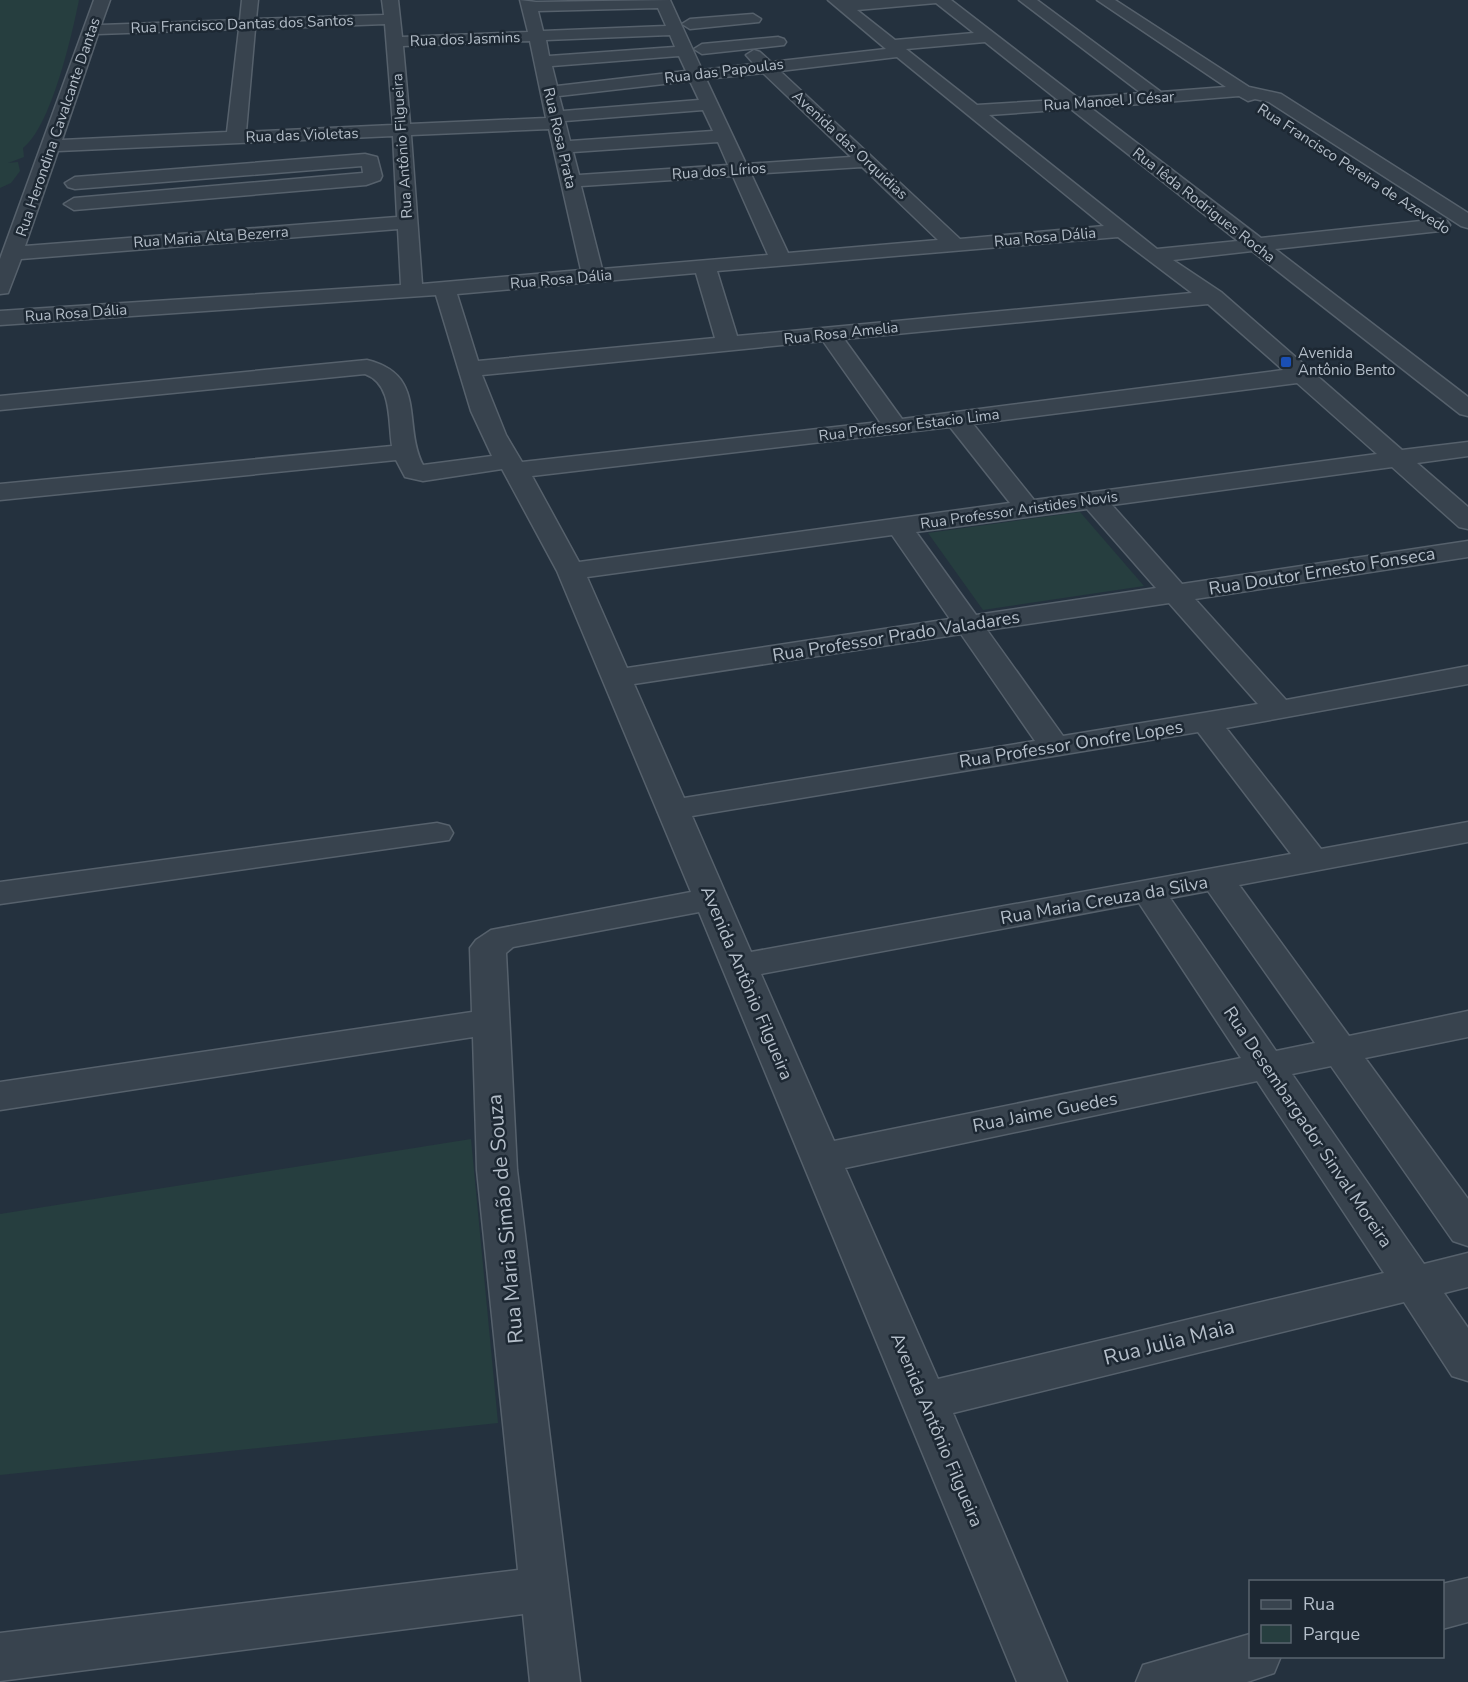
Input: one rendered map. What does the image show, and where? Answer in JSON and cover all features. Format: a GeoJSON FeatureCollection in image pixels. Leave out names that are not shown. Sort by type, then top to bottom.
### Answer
{"type":"FeatureCollection","features":[{"type":"Feature","properties":{"kind":"street","name":"Rua Herondina Cavalcante Dantas"},"geometry":{"type":"LineString","coordinates":[[0,288],[102,0]]}},
{"type":"Feature","properties":{"kind":"street"},"geometry":{"type":"LineString","coordinates":[[236,137],[250,0]]}},
{"type":"Feature","properties":{"kind":"street"},"geometry":{"type":"LineString","coordinates":[[840,3],[930,0]]}},
{"type":"Feature","properties":{"kind":"street","name":"Rua Iêda Rodrigues Rocha"},"geometry":{"type":"LineString","coordinates":[[941,0],[1468,409]]}},
{"type":"Feature","properties":{"kind":"street"},"geometry":{"type":"LineString","coordinates":[[1027,0],[1158,98]]}},
{"type":"Feature","properties":{"kind":"street","name":"Rua Francisco Pereira de Azevedo"},"geometry":{"type":"LineString","coordinates":[[1106,0],[1243,91],[1251,101],[1440,225],[1463,230]]}},
{"type":"Feature","properties":{"kind":"street"},"geometry":{"type":"LineString","coordinates":[[528,4],[668,1],[682,27],[702,49],[703,74],[709,104],[780,259]]}},
{"type":"Feature","properties":{"kind":"street"},"geometry":{"type":"LineString","coordinates":[[840,3],[1205,298],[1387,459],[1468,538]]}},
{"type":"Feature","properties":{"kind":"street","name":"Rua Rosa Prata"},"geometry":{"type":"LineString","coordinates":[[528,4],[593,276]]}},
{"type":"Feature","properties":{"kind":"street"},"geometry":{"type":"LineString","coordinates":[[740,6],[778,42]]}},
{"type":"Feature","properties":{"kind":"street","name":"Rua Francisco Dantas dos Santos"},"geometry":{"type":"LineString","coordinates":[[92,30],[246,24],[391,9]]}},
{"type":"Feature","properties":{"kind":"street","name":"Rua Antônio Filgueira"},"geometry":{"type":"LineString","coordinates":[[391,9],[402,130],[407,222],[428,290]]}},
{"type":"Feature","properties":{"kind":"street","name":"Rua dos Jasmins"},"geometry":{"type":"LineString","coordinates":[[395,42],[682,27],[753,19]]}},
{"type":"Feature","properties":{"kind":"street"},"geometry":{"type":"LineString","coordinates":[[682,27],[683,51],[703,74]]}},
{"type":"Feature","properties":{"kind":"street","name":"Rua das Papoulas"},"geometry":{"type":"LineString","coordinates":[[549,92],[989,37]]}},
{"type":"Feature","properties":{"kind":"street"},"geometry":{"type":"LineString","coordinates":[[702,49],[798,40]]}},
{"type":"Feature","properties":{"kind":"street","name":"Avenida das Orquidias"},"geometry":{"type":"LineString","coordinates":[[746,45],[764,66],[955,245]]}},
{"type":"Feature","properties":{"kind":"street"},"geometry":{"type":"LineString","coordinates":[[542,62],[683,51]]}},
{"type":"Feature","properties":{"kind":"street","name":"Rua Manoel J César"},"geometry":{"type":"LineString","coordinates":[[974,111],[1243,91]]}},
{"type":"Feature","properties":{"kind":"street","name":"Rua Francisco Pereira de Azevedo"},"geometry":{"type":"LineString","coordinates":[[1243,91],[1275,98],[1463,230]]}},
{"type":"Feature","properties":{"kind":"street","name":"Rua das Violetas"},"geometry":{"type":"LineString","coordinates":[[49,146],[402,130],[555,120],[709,104]]}},
{"type":"Feature","properties":{"kind":"street"},"geometry":{"type":"LineString","coordinates":[[562,147],[723,136]]}},
{"type":"Feature","properties":{"kind":"street"},"geometry":{"type":"LineString","coordinates":[[74,204],[366,179],[373,176],[374,169],[370,161],[365,160],[75,183]]}},
{"type":"Feature","properties":{"kind":"street","name":"Rua dos Lírios"},"geometry":{"type":"LineString","coordinates":[[570,181],[868,161]]}},
{"type":"Feature","properties":{"kind":"street"},"geometry":{"type":"LineString","coordinates":[[374,169],[404,166]]}},
{"type":"Feature","properties":{"kind":"street","name":"Rua Maria Alta Bezerra"},"geometry":{"type":"LineString","coordinates":[[14,253],[407,222]]}},
{"type":"Feature","properties":{"kind":"street"},"geometry":{"type":"LineString","coordinates":[[1153,256],[1440,225]]}},
{"type":"Feature","properties":{"kind":"street","name":"Rua Rosa Dália"},"geometry":{"type":"LineString","coordinates":[[0,318],[428,290],[1122,231]]}},
{"type":"Feature","properties":{"kind":"street"},"geometry":{"type":"LineString","coordinates":[[705,267],[728,344]]}},
{"type":"Feature","properties":{"kind":"street","name":"Avenida Antônio Filgueira"},"geometry":{"type":"LineString","coordinates":[[428,290],[469,369],[497,446],[511,466],[571,572],[822,1158],[1042,1682]]}},
{"type":"Feature","properties":{"kind":"street","name":"Rua Rosa Amelia"},"geometry":{"type":"LineString","coordinates":[[469,369],[1205,298]]}},
{"type":"Feature","properties":{"kind":"street"},"geometry":{"type":"LineString","coordinates":[[829,334],[896,427]]}},
{"type":"Feature","properties":{"kind":"street"},"geometry":{"type":"LineString","coordinates":[[0,403],[349,367],[379,369],[393,380],[412,462]]}},
{"type":"Feature","properties":{"kind":"street","name":"Rua Professor Estacio Lima"},"geometry":{"type":"LineString","coordinates":[[0,492],[412,462],[511,466],[896,427],[1293,376]]}},
{"type":"Feature","properties":{"kind":"street"},"geometry":{"type":"LineString","coordinates":[[956,419],[1028,509]]}},
{"type":"Feature","properties":{"kind":"street","name":"Rua Professor Aristides Novis"},"geometry":{"type":"LineString","coordinates":[[571,572],[1468,449]]}},
{"type":"Feature","properties":{"kind":"street"},"geometry":{"type":"LineString","coordinates":[[1387,459],[1468,520]]}},
{"type":"Feature","properties":{"kind":"street"},"geometry":{"type":"LineString","coordinates":[[1093,500],[1279,710]]}},
{"type":"Feature","properties":{"kind":"street"},"geometry":{"type":"LineString","coordinates":[[899,527],[1055,747]]}},
{"type":"Feature","properties":{"kind":"street","name":"Rua Doutor Ernesto Fonseca"},"geometry":{"type":"LineString","coordinates":[[1175,594],[1468,549]]}},
{"type":"Feature","properties":{"kind":"street","name":"Rua Professor Prado Valadares"},"geometry":{"type":"LineString","coordinates":[[616,678],[1175,594]]}},
{"type":"Feature","properties":{"kind":"street","name":"Rua Professor Onofre Lopes"},"geometry":{"type":"LineString","coordinates":[[673,809],[1279,710],[1468,675]]}},
{"type":"Feature","properties":{"kind":"street"},"geometry":{"type":"LineString","coordinates":[[1206,722],[1314,862]]}},
{"type":"Feature","properties":{"kind":"street","name":"Rua Maria Creuza da Silva"},"geometry":{"type":"LineString","coordinates":[[740,966],[1468,832]]}},
{"type":"Feature","properties":{"kind":"street"},"geometry":{"type":"LineString","coordinates":[[0,893],[437,833]]}},
{"type":"Feature","properties":{"kind":"street"},"geometry":{"type":"LineString","coordinates":[[1218,879],[1468,1230]]}},
{"type":"Feature","properties":{"kind":"street","name":"Rua Desembargador Sinval Moreira"},"geometry":{"type":"LineString","coordinates":[[1148,891],[1468,1363]]}},
{"type":"Feature","properties":{"kind":"street","name":"Rua Maria Simão de Souza"},"geometry":{"type":"LineString","coordinates":[[555,1682],[496,1170],[488,948],[496,941],[711,899]]}},
{"type":"Feature","properties":{"kind":"street"},"geometry":{"type":"LineString","coordinates":[[0,1096],[490,1022]]}},
{"type":"Feature","properties":{"kind":"street","name":"Rua Jaime Guedes"},"geometry":{"type":"LineString","coordinates":[[822,1158],[1343,1052],[1468,1024]]}},
{"type":"Feature","properties":{"kind":"street","name":"Rua Julia Maia"},"geometry":{"type":"LineString","coordinates":[[925,1401],[1468,1270]]}},
{"type":"Feature","properties":{"kind":"street"},"geometry":{"type":"LineString","coordinates":[[0,1657],[545,1589]]}},
{"type":"Feature","properties":{"kind":"street"},"geometry":{"type":"LineString","coordinates":[[1444,1607],[1468,1600]]}},
{"type":"Feature","properties":{"kind":"street"},"geometry":{"type":"LineString","coordinates":[[1161,1682],[1249,1658]]}},
{"type":"Feature","properties":{"kind":"green space"},"geometry":{"type":"Polygon","coordinates":[[[0,0],[79,0],[66,57],[43,121],[23,148],[24,157],[8,163],[18,162],[20,171],[11,183],[0,188],[0,0]]]}},
{"type":"Feature","properties":{"kind":"green space"},"geometry":{"type":"Polygon","coordinates":[[[1080,512],[1144,586],[983,610],[928,533],[1080,512]]]}},
{"type":"Feature","properties":{"kind":"green space"},"geometry":{"type":"Polygon","coordinates":[[[471,1139],[498,1423],[0,1475],[0,1214],[471,1139]]]}},
{"type":"Feature","properties":{"kind":"place","name":"Avenida Antônio Bento"},"geometry":{"type":"Point","coordinates":[1286,362]}}]}
